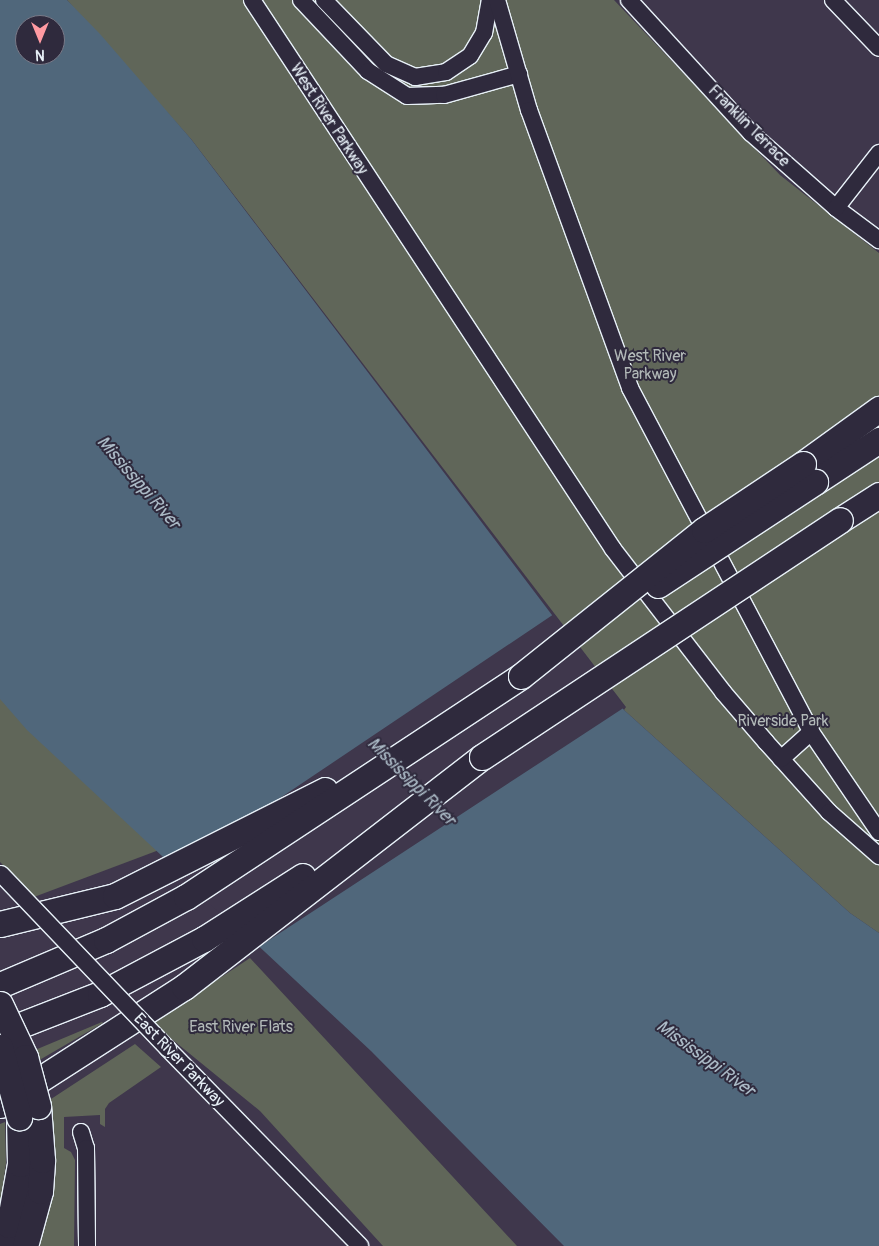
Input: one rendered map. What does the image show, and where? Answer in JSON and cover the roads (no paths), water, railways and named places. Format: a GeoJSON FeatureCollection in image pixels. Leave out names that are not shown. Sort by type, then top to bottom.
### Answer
{"type":"FeatureCollection","features":[{"type":"Feature","properties":{"kind":"highway"},"geometry":{"type":"LineString","coordinates":[[0,984],[50,965],[136,924],[222,874],[521,676],[809,473],[879,409]]}},
{"type":"Feature","properties":{"kind":"highway"},"geometry":{"type":"LineString","coordinates":[[809,473],[879,440]]}},
{"type":"Feature","properties":{"kind":"highway"},"geometry":{"type":"LineString","coordinates":[[0,1032],[82,1002],[164,961],[250,912],[879,495]]}},
{"type":"Feature","properties":{"kind":"highway"},"geometry":{"type":"LineString","coordinates":[[0,924],[115,896],[422,742]]}},
{"type":"Feature","properties":{"kind":"highway"},"geometry":{"type":"LineString","coordinates":[[0,1090],[77,1053],[184,986],[482,757]]}},
{"type":"Feature","properties":{"kind":"highway"},"geometry":{"type":"LineString","coordinates":[[0,1004],[25,1057],[19,1109],[20,1164],[9,1225],[1,1246]]}},
{"type":"Feature","properties":{"kind":"highway"},"geometry":{"type":"LineString","coordinates":[[0,1047],[19,1109],[42,1150],[40,1183],[25,1246]]}},
{"type":"Feature","properties":{"kind":"highway"},"geometry":{"type":"LineString","coordinates":[[19,1109],[77,1053]]}},
{"type":"Feature","properties":{"kind":"street","name":"West River Parkway"},"geometry":{"type":"LineString","coordinates":[[252,0],[613,549],[723,692],[781,759],[829,812],[879,856]]}},
{"type":"Feature","properties":{"kind":"street"},"geometry":{"type":"LineString","coordinates":[[301,0],[368,71],[407,96],[444,95],[519,74]]}},
{"type":"Feature","properties":{"kind":"street"},"geometry":{"type":"LineString","coordinates":[[324,0],[386,64],[415,77],[446,72],[470,56],[484,33],[490,0]]}},
{"type":"Feature","properties":{"kind":"street"},"geometry":{"type":"LineString","coordinates":[[496,0],[519,74],[630,388],[811,732],[879,832]]}},
{"type":"Feature","properties":{"kind":"street","name":"Franklin Terrace"},"geometry":{"type":"LineString","coordinates":[[629,0],[751,133],[836,208],[879,240]]}},
{"type":"Feature","properties":{"kind":"street"},"geometry":{"type":"LineString","coordinates":[[833,0],[879,48]]}},
{"type":"Feature","properties":{"kind":"street"},"geometry":{"type":"LineString","coordinates":[[836,208],[879,153]]}},
{"type":"Feature","properties":{"kind":"street"},"geometry":{"type":"LineString","coordinates":[[781,759],[811,732]]}},
{"type":"Feature","properties":{"kind":"street","name":"East River Parkway"},"geometry":{"type":"LineString","coordinates":[[0,873],[360,1246]]}},
{"type":"Feature","properties":{"kind":"street"},"geometry":{"type":"LineString","coordinates":[[82,1132],[86,1148],[87,1246]]}},
{"type":"Feature","properties":{"kind":"water","name":"Mississippi River"},"geometry":{"type":"Polygon","coordinates":[[[0,0],[67,0],[100,34],[191,139],[624,710],[850,913],[879,933],[879,1246],[564,1246],[371,1051],[27,730],[0,699],[0,0]]]}},
{"type":"Feature","properties":{"kind":"park label","name":"Riverside Park"},"geometry":{"type":"Point","coordinates":[783,721]}},
{"type":"Feature","properties":{"kind":"park label","name":"East River Flats"},"geometry":{"type":"Point","coordinates":[241,1027]}}]}
